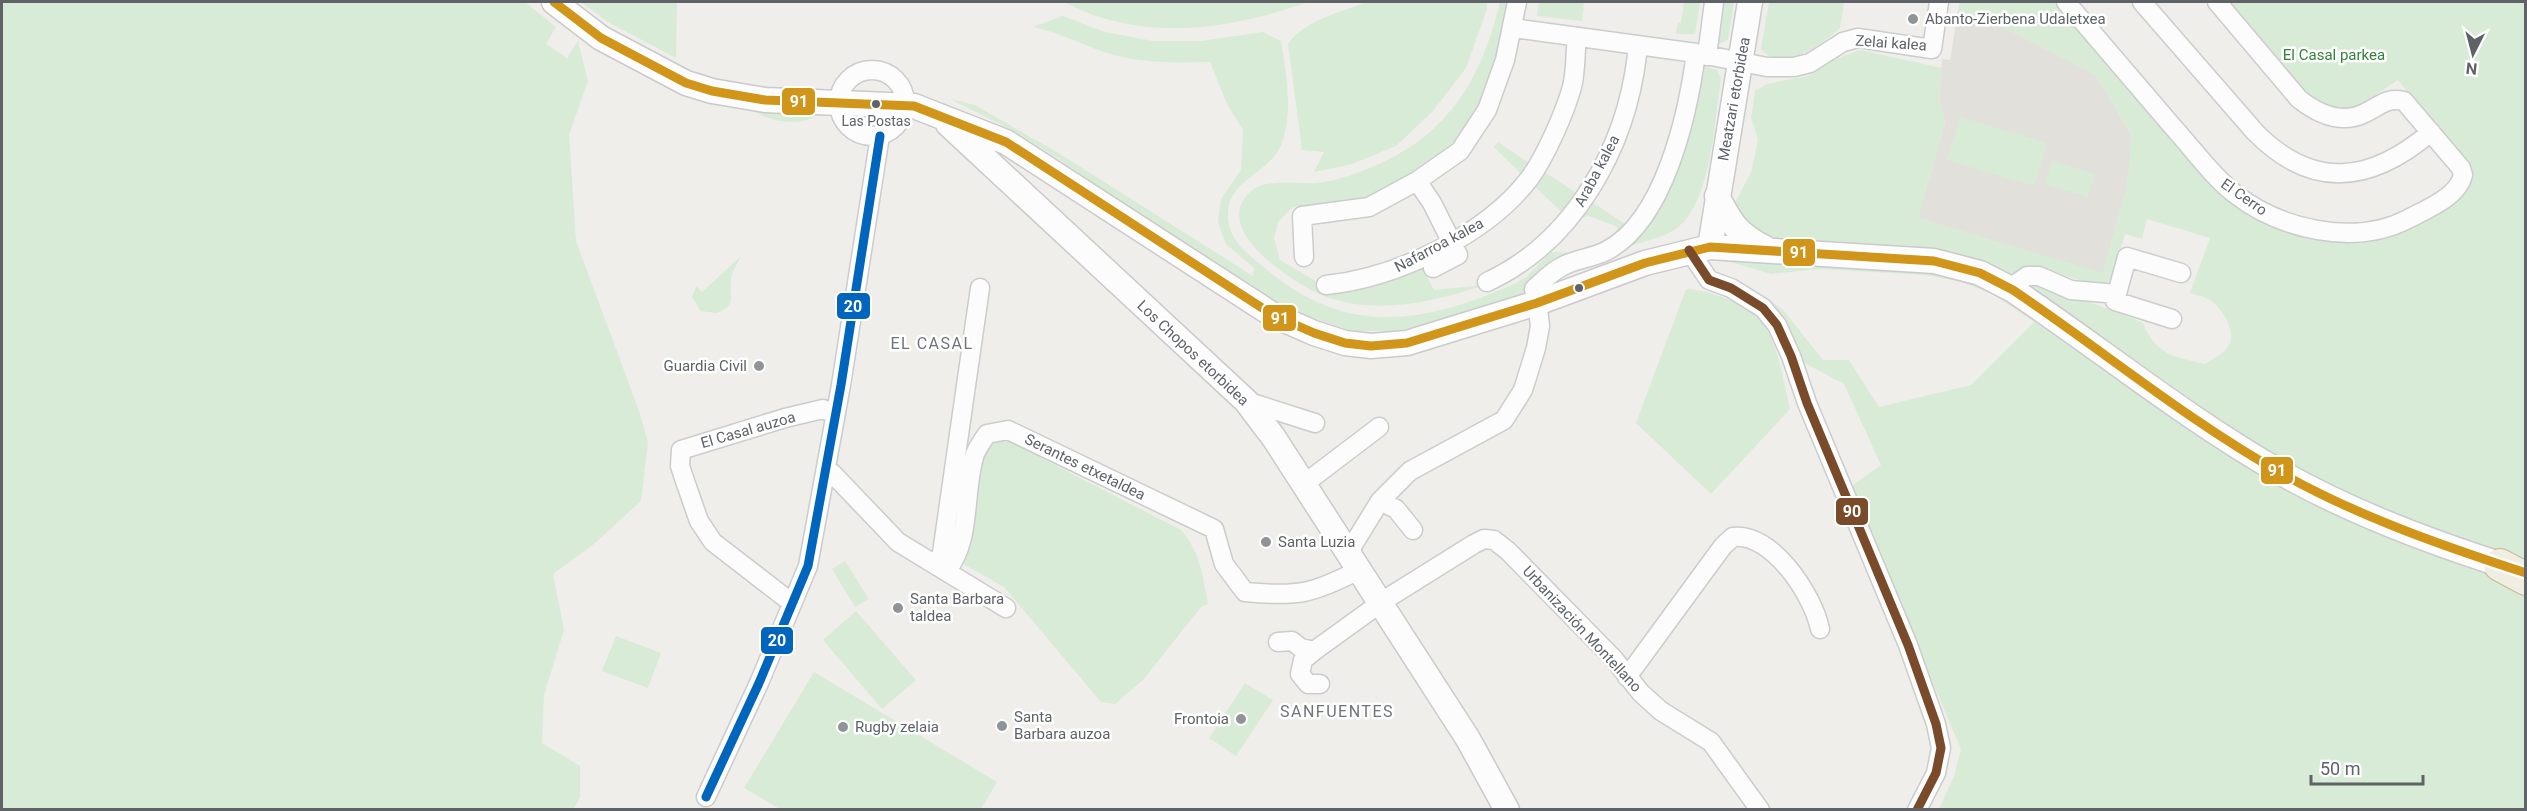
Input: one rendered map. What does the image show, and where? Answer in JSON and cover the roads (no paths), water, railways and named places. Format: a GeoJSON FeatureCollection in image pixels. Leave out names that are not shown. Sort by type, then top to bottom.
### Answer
{"type":"FeatureCollection","features":[{"type":"Feature","properties":{"kind":"street"},"geometry":{"type":"LineString","coordinates":[[1304,257],[1302,216],[1369,207],[1417,181],[1460,151],[1477,128],[1496,88],[1513,28],[1517,2]]}},
{"type":"Feature","properties":{"kind":"street"},"geometry":{"type":"LineString","coordinates":[[1353,562],[1380,501],[1410,471],[1504,420],[1523,390],[1536,348],[1540,326],[1534,289],[1561,266],[1606,251],[1623,240],[1647,210],[1673,157],[1714,2]]}},
{"type":"Feature","properties":{"kind":"street","name":"Meatzari etorbidea"},"geometry":{"type":"LineString","coordinates":[[1699,248],[1718,196],[1750,2]]}},
{"type":"Feature","properties":{"kind":"street","name":"Zelai kalea"},"geometry":{"type":"LineString","coordinates":[[1740,62],[1767,67],[1794,67],[1810,63],[1843,42],[1858,38],[1932,49],[1940,2]]}},
{"type":"Feature","properties":{"kind":"street","name":"El Cerro"},"geometry":{"type":"LineString","coordinates":[[2066,2],[2218,179],[2258,210],[2284,222],[2336,231],[2370,230],[2402,222],[2434,205],[2459,186],[2463,175],[2461,168],[2404,101],[2387,99],[2363,114],[2351,117],[2324,115],[2313,111],[2299,99],[2217,2]]}},
{"type":"Feature","properties":{"kind":"street"},"geometry":{"type":"LineString","coordinates":[[2142,2],[2254,132],[2270,147],[2302,165],[2320,171],[2363,172],[2380,167],[2400,156],[2431,132]]}},
{"type":"Feature","properties":{"kind":"street"},"geometry":{"type":"LineString","coordinates":[[555,3],[601,38],[686,83],[738,97],[920,108],[1006,142],[1273,315],[1346,344],[1371,346],[1407,343],[1537,303],[1645,262],[1699,248],[1766,248],[1934,261],[1980,273],[2013,290],[2214,430],[2280,472],[2355,510],[2517,572]]}},
{"type":"Feature","properties":{"kind":"street"},"geometry":{"type":"LineString","coordinates":[[1513,28],[1702,54],[1740,62]]}},
{"type":"Feature","properties":{"kind":"street","name":"Nafarroa kalea"},"geometry":{"type":"LineString","coordinates":[[1326,285],[1352,283],[1382,274],[1450,242],[1488,219],[1530,178],[1561,118],[1573,85],[1577,37]]}},
{"type":"Feature","properties":{"kind":"street","name":"Araba kalea"},"geometry":{"type":"LineString","coordinates":[[1487,282],[1524,263],[1563,227],[1584,202],[1614,144],[1627,102],[1637,55]]}},
{"type":"Feature","properties":{"kind":"street"},"geometry":{"type":"LineString","coordinates":[[873,70],[893,77],[905,95],[906,106],[898,125],[880,136],[870,137],[852,129],[845,122],[839,104],[842,91],[853,76],[873,70]]}},
{"type":"Feature","properties":{"kind":"street","name":"Los Chopos etorbidea"},"geometry":{"type":"LineString","coordinates":[[939,116],[1245,401],[1304,484],[1381,603],[1468,739],[1507,810]]}},
{"type":"Feature","properties":{"kind":"street"},"geometry":{"type":"LineString","coordinates":[[706,797],[808,566],[826,471],[880,136]]}},
{"type":"Feature","properties":{"kind":"street"},"geometry":{"type":"LineString","coordinates":[[996,171],[1006,142]]}},
{"type":"Feature","properties":{"kind":"street"},"geometry":{"type":"LineString","coordinates":[[1417,181],[1432,203],[1458,255],[1432,268]]}},
{"type":"Feature","properties":{"kind":"street"},"geometry":{"type":"LineString","coordinates":[[1718,196],[1736,229],[1744,237],[1766,248]]}},
{"type":"Feature","properties":{"kind":"street"},"geometry":{"type":"LineString","coordinates":[[1699,248],[1709,280],[1731,288],[1763,308],[1777,325],[1908,645],[1936,724],[1941,748],[1936,773],[1917,810]]}},
{"type":"Feature","properties":{"kind":"street"},"geometry":{"type":"LineString","coordinates":[[2172,319],[2115,301],[2127,257],[2181,273]]}},
{"type":"Feature","properties":{"kind":"street"},"geometry":{"type":"LineString","coordinates":[[2013,290],[2017,282],[2027,276],[2039,276],[2071,290],[2117,294]]}},
{"type":"Feature","properties":{"kind":"street"},"geometry":{"type":"LineString","coordinates":[[942,567],[942,553],[980,288]]}},
{"type":"Feature","properties":{"kind":"street"},"geometry":{"type":"LineString","coordinates":[[1245,401],[1315,423]]}},
{"type":"Feature","properties":{"kind":"street","name":"El Casal auzoa"},"geometry":{"type":"LineString","coordinates":[[792,603],[713,542],[699,521],[686,484],[680,466],[681,450],[796,415],[823,409],[835,414]]}},
{"type":"Feature","properties":{"kind":"street"},"geometry":{"type":"LineString","coordinates":[[1304,484],[1379,427]]}},
{"type":"Feature","properties":{"kind":"street","name":"Serantes etxetaldea"},"geometry":{"type":"LineString","coordinates":[[942,567],[956,559],[975,453],[987,434],[1008,430],[1214,529],[1224,564],[1245,592],[1309,593],[1337,583],[1353,562]]}},
{"type":"Feature","properties":{"kind":"street"},"geometry":{"type":"LineString","coordinates":[[826,471],[831,473],[898,542],[1006,608]]}},
{"type":"Feature","properties":{"kind":"street"},"geometry":{"type":"LineString","coordinates":[[1380,501],[1396,509],[1413,530]]}},
{"type":"Feature","properties":{"kind":"street"},"geometry":{"type":"LineString","coordinates":[[1627,677],[1723,546],[1733,537],[1752,538],[1785,565],[1805,593],[1820,629]]}},
{"type":"Feature","properties":{"kind":"street","name":"Urbanización Montellano"},"geometry":{"type":"LineString","coordinates":[[1381,603],[1474,544],[1484,539],[1494,540],[1514,556],[1661,711],[1711,742],[1760,810]]}},
{"type":"Feature","properties":{"kind":"street"},"geometry":{"type":"LineString","coordinates":[[1320,684],[1308,684],[1300,674],[1303,660],[1381,603]]}},
{"type":"Feature","properties":{"kind":"street"},"geometry":{"type":"LineString","coordinates":[[1278,642],[1292,641],[1301,648],[1314,651]]}},
{"type":"Feature","properties":{"kind":"place","name":"Abanto-Zierbena Udaletxea"},"geometry":{"type":"Point","coordinates":[1913,19]}},
{"type":"Feature","properties":{"kind":"place","name":"Las Postas"},"geometry":{"type":"Point","coordinates":[876,104]}},
{"type":"Feature","properties":{"kind":"place","name":"Guardia Civil"},"geometry":{"type":"Point","coordinates":[759,366]}},
{"type":"Feature","properties":{"kind":"place","name":"Santa Luzia"},"geometry":{"type":"Point","coordinates":[1266,542]}},
{"type":"Feature","properties":{"kind":"place","name":"Santa Barbara taldea"},"geometry":{"type":"Point","coordinates":[898,608]}},
{"type":"Feature","properties":{"kind":"place","name":"Frontoia"},"geometry":{"type":"Point","coordinates":[1241,719]}},
{"type":"Feature","properties":{"kind":"place","name":"Santa Barbara auzoa"},"geometry":{"type":"Point","coordinates":[1002,726]}},
{"type":"Feature","properties":{"kind":"place","name":"Rugby zelaia"},"geometry":{"type":"Point","coordinates":[843,727]}},
{"type":"Feature","properties":{"kind":"district","name":"EL CASAL"},"geometry":{"type":"Point","coordinates":[932,343]}},
{"type":"Feature","properties":{"kind":"district","name":"SANFUENTES"},"geometry":{"type":"Point","coordinates":[1337,711]}},
{"type":"Feature","properties":{"kind":"park label","name":"El Casal parkea"},"geometry":{"type":"Point","coordinates":[2334,55]}}]}
